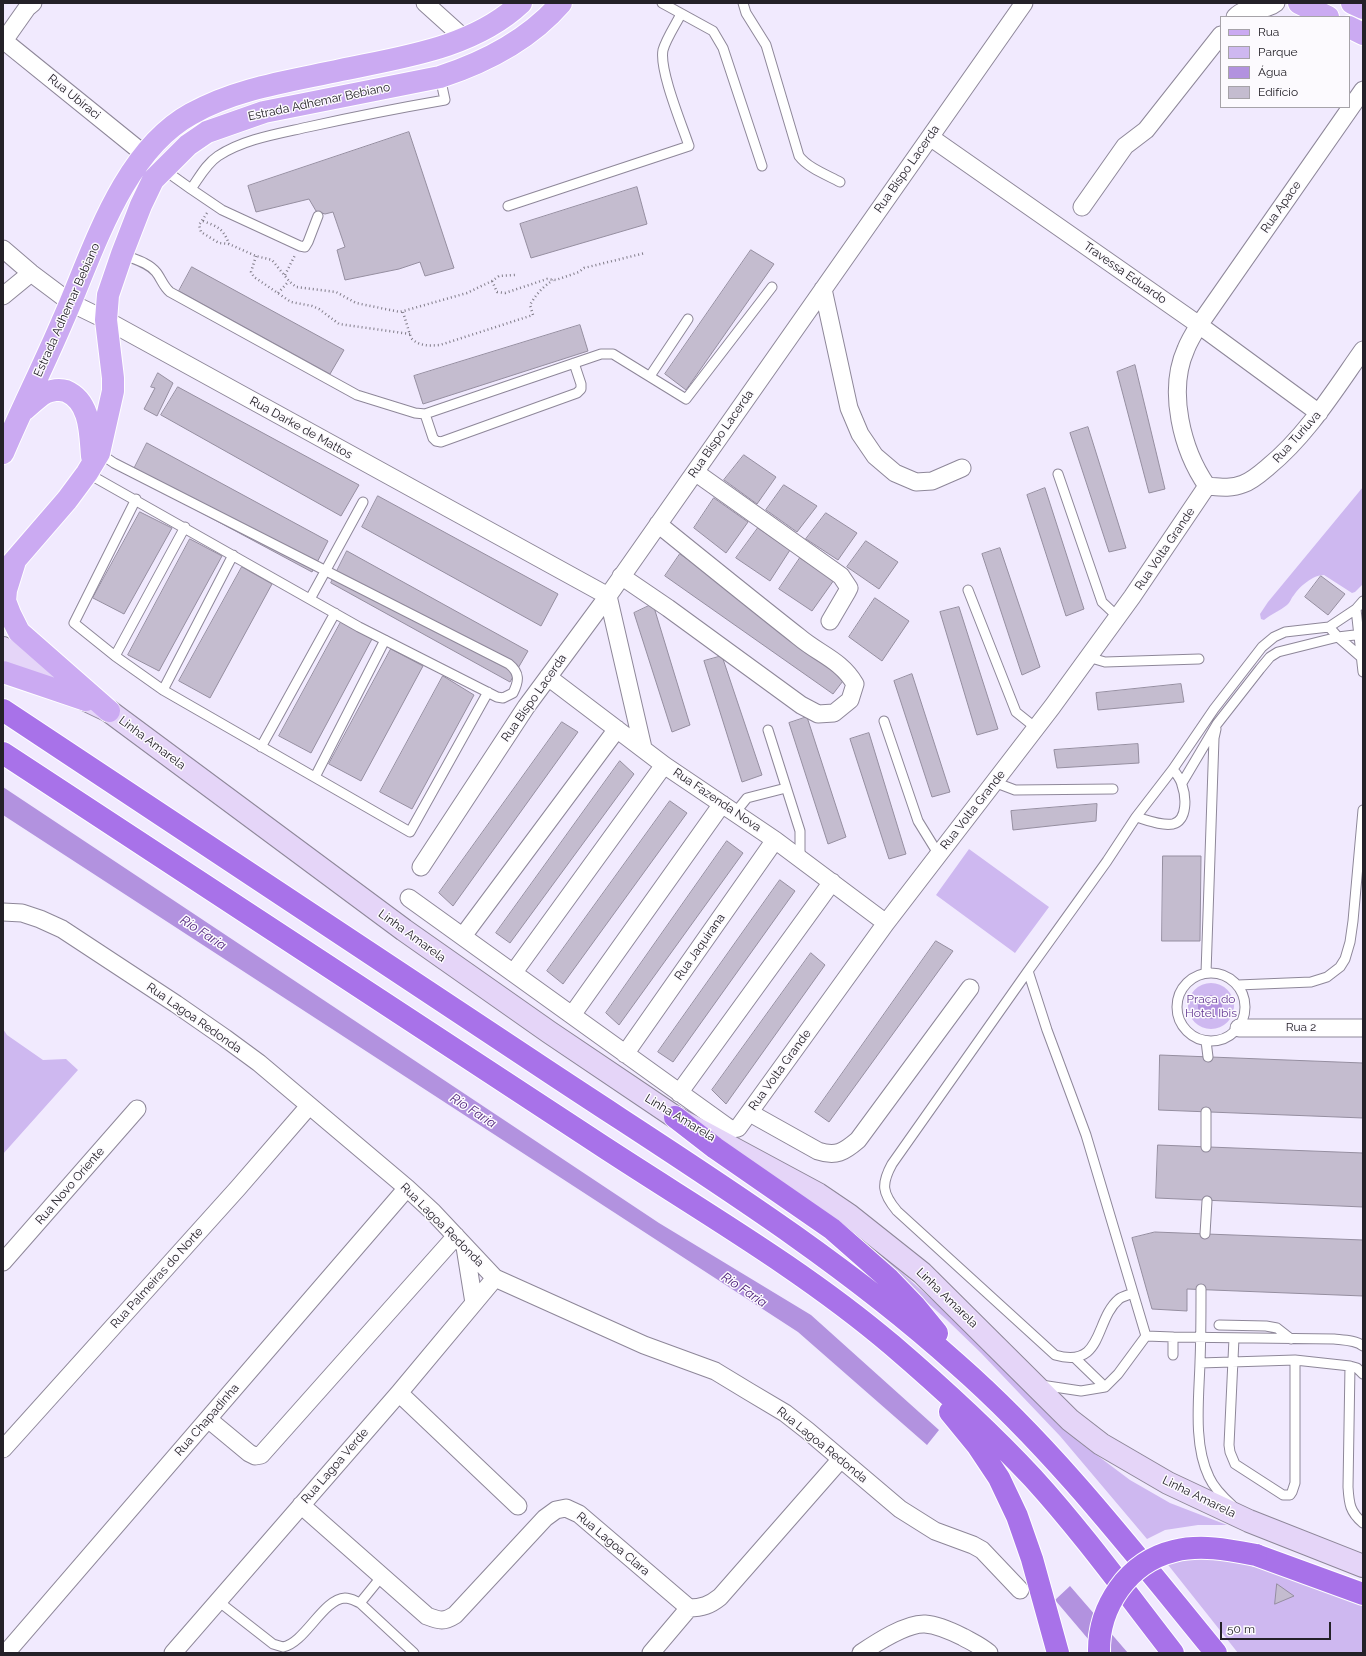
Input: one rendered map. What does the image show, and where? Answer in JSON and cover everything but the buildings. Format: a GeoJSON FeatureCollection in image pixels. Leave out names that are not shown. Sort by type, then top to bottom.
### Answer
{"type":"FeatureCollection","features":[{"type":"Feature","properties":{"kind":"highway"},"geometry":{"type":"LineString","coordinates":[[3,710],[746,1202],[868,1289],[961,1366],[1048,1452],[1120,1535],[1216,1653]]}},
{"type":"Feature","properties":{"kind":"highway"},"geometry":{"type":"LineString","coordinates":[[3,753],[297,947],[776,1259],[867,1325],[929,1378],[980,1425],[1034,1479],[1100,1559],[1173,1653]]}},
{"type":"Feature","properties":{"kind":"highway"},"geometry":{"type":"LineString","coordinates":[[675,1117],[715,1148],[832,1229],[889,1279],[914,1305],[961,1366]]}},
{"type":"Feature","properties":{"kind":"highway"},"geometry":{"type":"LineString","coordinates":[[929,1378],[952,1416],[977,1445],[999,1478],[1014,1510],[1032,1559],[1058,1653]]}},
{"type":"Feature","properties":{"kind":"highway"},"geometry":{"type":"LineString","coordinates":[[1099,1653],[1101,1625],[1110,1603],[1126,1580],[1138,1569],[1158,1557],[1175,1551],[1200,1548],[1228,1549],[1256,1555],[1363,1594]]}},
{"type":"Feature","properties":{"kind":"main road","name":"Estrada Adhemar Bebiano"},"geometry":{"type":"LineString","coordinates":[[3,453],[71,303],[91,253],[122,189],[133,169],[144,154],[172,126],[210,104],[231,96],[415,54],[465,39],[501,19],[521,3]]}},
{"type":"Feature","properties":{"kind":"main road","name":"Estrada Adhemar Bebiano"},"geometry":{"type":"LineString","coordinates":[[9,567],[67,500],[93,464],[113,391],[113,378],[106,320],[108,295],[141,205],[153,180],[162,169],[188,145],[208,132],[264,112],[440,77],[462,70],[507,48],[536,28],[561,3]]}},
{"type":"Feature","properties":{"kind":"main road"},"geometry":{"type":"LineString","coordinates":[[1299,3],[1326,16]]}},
{"type":"Feature","properties":{"kind":"main road"},"geometry":{"type":"LineString","coordinates":[[1352,3],[1363,8]]}},
{"type":"Feature","properties":{"kind":"main road"},"geometry":{"type":"LineString","coordinates":[[1350,28],[1363,34]]}},
{"type":"Feature","properties":{"kind":"main road"},"geometry":{"type":"LineString","coordinates":[[20,414],[51,390],[64,390],[73,394],[80,400],[86,413],[90,430],[93,464]]}},
{"type":"Feature","properties":{"kind":"main road"},"geometry":{"type":"LineString","coordinates":[[9,567],[5,601],[20,632],[109,711]]}},
{"type":"Feature","properties":{"kind":"main road","name":"Linha Amarela"},"geometry":{"type":"LineString","coordinates":[[3,648],[49,673],[86,700],[109,711],[474,980],[675,1117],[818,1194],[850,1215],[922,1273],[1070,1420],[1101,1444],[1168,1483],[1249,1521],[1363,1566]]}},
{"type":"Feature","properties":{"kind":"main road"},"geometry":{"type":"LineString","coordinates":[[3,672],[86,700]]}},
{"type":"Feature","properties":{"kind":"street"},"geometry":{"type":"LineString","coordinates":[[3,41],[27,8],[33,3]]}},
{"type":"Feature","properties":{"kind":"street"},"geometry":{"type":"LineString","coordinates":[[425,3],[465,39]]}},
{"type":"Feature","properties":{"kind":"street","name":"Rua Bispo Lacerda"},"geometry":{"type":"LineString","coordinates":[[421,867],[526,707],[608,596],[1024,3]]}},
{"type":"Feature","properties":{"kind":"street"},"geometry":{"type":"LineString","coordinates":[[1236,16],[1242,11],[1271,7],[1276,3]]}},
{"type":"Feature","properties":{"kind":"street"},"geometry":{"type":"LineString","coordinates":[[1082,206],[1125,146],[1146,130],[1220,36]]}},
{"type":"Feature","properties":{"kind":"street","name":"Rua Ubiraci"},"geometry":{"type":"LineString","coordinates":[[3,41],[144,154]]}},
{"type":"Feature","properties":{"kind":"street","name":"Rua Apace"},"geometry":{"type":"LineString","coordinates":[[1207,486],[1196,470],[1186,444],[1180,420],[1177,393],[1180,370],[1185,350],[1199,325],[1363,90]]}},
{"type":"Feature","properties":{"kind":"street","name":"Travessa Eduardo"},"geometry":{"type":"LineString","coordinates":[[930,137],[1199,325],[1319,413]]}},
{"type":"Feature","properties":{"kind":"street","name":"Rua Darke de Mattos"},"geometry":{"type":"LineString","coordinates":[[3,248],[30,273],[71,303],[106,320],[608,596]]}},
{"type":"Feature","properties":{"kind":"street"},"geometry":{"type":"LineString","coordinates":[[3,296],[30,273]]}},
{"type":"Feature","properties":{"kind":"street"},"geometry":{"type":"LineString","coordinates":[[823,289],[849,408],[860,434],[874,456],[895,473],[916,482],[932,481],[962,468]]}},
{"type":"Feature","properties":{"kind":"street","name":"Rua Turiuva"},"geometry":{"type":"LineString","coordinates":[[1207,486],[1226,488],[1244,484],[1260,474],[1283,454],[1319,413],[1363,350]]}},
{"type":"Feature","properties":{"kind":"street"},"geometry":{"type":"LineString","coordinates":[[695,472],[841,576],[848,588],[830,621]]}},
{"type":"Feature","properties":{"kind":"street","name":"Rua Volta Grande"},"geometry":{"type":"LineString","coordinates":[[679,1093],[726,1126],[734,1129],[740,1126],[886,923],[1036,728],[1118,617],[1207,486]]}},
{"type":"Feature","properties":{"kind":"street"},"geometry":{"type":"LineString","coordinates":[[621,576],[668,608],[801,705],[818,714],[834,713],[850,700],[855,684],[849,673],[839,663],[801,639],[658,524]]}},
{"type":"Feature","properties":{"kind":"street"},"geometry":{"type":"LineString","coordinates":[[608,596],[643,748]]}},
{"type":"Feature","properties":{"kind":"street","name":"Rua Fazenda Nova"},"geometry":{"type":"LineString","coordinates":[[548,677],[664,765],[775,840],[886,923]]}},
{"type":"Feature","properties":{"kind":"street"},"geometry":{"type":"LineString","coordinates":[[463,936],[617,729]]}},
{"type":"Feature","properties":{"kind":"street"},"geometry":{"type":"LineString","coordinates":[[514,972],[664,765]]}},
{"type":"Feature","properties":{"kind":"street"},"geometry":{"type":"LineString","coordinates":[[572,1015],[729,809]]}},
{"type":"Feature","properties":{"kind":"street","name":"Rua Jaquirana"},"geometry":{"type":"LineString","coordinates":[[625,1054],[775,840]]}},
{"type":"Feature","properties":{"kind":"street"},"geometry":{"type":"LineString","coordinates":[[409,898],[514,972],[679,1093],[832,882]]}},
{"type":"Feature","properties":{"kind":"street","name":"Rua Lagoa Redonda"},"geometry":{"type":"LineString","coordinates":[[3,912],[22,913],[62,929],[176,1004],[259,1063],[407,1188],[461,1241],[495,1278],[644,1345],[715,1371],[785,1413],[900,1509],[935,1531],[973,1545],[982,1550],[1020,1590]]}},
{"type":"Feature","properties":{"kind":"street"},"geometry":{"type":"LineString","coordinates":[[750,1113],[818,1151],[828,1154],[837,1154],[848,1148],[858,1140],[970,988]]}},
{"type":"Feature","properties":{"kind":"street","name":"Rua 2"},"geometry":{"type":"LineString","coordinates":[[1239,1028],[1363,1028]]}},
{"type":"Feature","properties":{"kind":"street","name":"Rua Palmeiras do Norte"},"geometry":{"type":"LineString","coordinates":[[3,1449],[238,1188],[309,1106]]}},
{"type":"Feature","properties":{"kind":"street","name":"Rua Novo Oriente"},"geometry":{"type":"LineString","coordinates":[[3,1262],[136,1109]]}},
{"type":"Feature","properties":{"kind":"street","name":"Rua Chapadinha"},"geometry":{"type":"LineString","coordinates":[[6,1653],[407,1188]]}},
{"type":"Feature","properties":{"kind":"street"},"geometry":{"type":"LineString","coordinates":[[461,1241],[474,1303]]}},
{"type":"Feature","properties":{"kind":"street"},"geometry":{"type":"LineString","coordinates":[[208,1419],[249,1453],[255,1456],[261,1455],[461,1241]]}},
{"type":"Feature","properties":{"kind":"street","name":"Rua Lagoa Verde"},"geometry":{"type":"LineString","coordinates":[[173,1653],[399,1393],[495,1278]]}},
{"type":"Feature","properties":{"kind":"street"},"geometry":{"type":"LineString","coordinates":[[399,1393],[518,1506]]}},
{"type":"Feature","properties":{"kind":"street"},"geometry":{"type":"LineString","coordinates":[[651,1653],[689,1608],[700,1608],[710,1605],[720,1597],[841,1459]]}},
{"type":"Feature","properties":{"kind":"street","name":"Rua Lagoa Clara"},"geometry":{"type":"LineString","coordinates":[[301,1505],[427,1616],[438,1620],[447,1620],[455,1615],[545,1518],[556,1510],[566,1508],[578,1514],[689,1608]]}},
{"type":"Feature","properties":{"kind":"street"},"geometry":{"type":"LineString","coordinates":[[861,1653],[881,1639],[903,1629],[924,1624],[948,1629],[982,1647],[989,1653]]}},
{"type":"Feature","properties":{"kind":"lane"},"geometry":{"type":"LineString","coordinates":[[662,3],[713,31],[723,48],[762,166]]}},
{"type":"Feature","properties":{"kind":"lane"},"geometry":{"type":"LineString","coordinates":[[743,3],[746,13],[766,45],[799,156],[802,161],[808,165],[840,182]]}},
{"type":"Feature","properties":{"kind":"lane"},"geometry":{"type":"LineString","coordinates":[[508,206],[689,146],[666,76],[663,61],[663,50],[681,14]]}},
{"type":"Feature","properties":{"kind":"lane"},"geometry":{"type":"LineString","coordinates":[[191,189],[208,165],[217,157],[233,148],[259,138],[375,112],[445,100],[440,77]]}},
{"type":"Feature","properties":{"kind":"lane"},"geometry":{"type":"LineString","coordinates":[[162,169],[211,203],[238,219],[300,246],[305,247],[318,216]]}},
{"type":"Feature","properties":{"kind":"lane"},"geometry":{"type":"LineString","coordinates":[[122,254],[150,266],[156,271],[170,292],[357,395],[415,413],[425,414],[574,363],[608,353],[613,354],[686,399],[772,287]]}},
{"type":"Feature","properties":{"kind":"lane"},"geometry":{"type":"LineString","coordinates":[[650,376],[688,319]]}},
{"type":"Feature","properties":{"kind":"lane"},"geometry":{"type":"LineString","coordinates":[[425,414],[433,438],[436,441],[441,442],[577,393],[581,389],[581,384],[574,363]]}},
{"type":"Feature","properties":{"kind":"lane"},"geometry":{"type":"LineString","coordinates":[[114,463],[514,668],[518,674],[518,683],[513,693],[503,698],[497,697],[335,613],[136,499],[93,464],[114,463]]}},
{"type":"Feature","properties":{"kind":"lane"},"geometry":{"type":"LineString","coordinates":[[1058,474],[1102,602],[1118,617]]}},
{"type":"Feature","properties":{"kind":"lane"},"geometry":{"type":"LineString","coordinates":[[136,499],[74,623],[115,656],[163,690],[410,832],[488,692]]}},
{"type":"Feature","properties":{"kind":"lane"},"geometry":{"type":"LineString","coordinates":[[310,599],[363,502]]}},
{"type":"Feature","properties":{"kind":"lane"},"geometry":{"type":"LineString","coordinates":[[115,656],[185,527]]}},
{"type":"Feature","properties":{"kind":"lane"},"geometry":{"type":"LineString","coordinates":[[163,690],[233,555]]}},
{"type":"Feature","properties":{"kind":"lane"},"geometry":{"type":"LineString","coordinates":[[968,590],[1016,712],[1036,728]]}},
{"type":"Feature","properties":{"kind":"lane"},"geometry":{"type":"LineString","coordinates":[[1133,1293],[1119,1299],[1110,1312],[1096,1341],[1088,1351],[1075,1358],[1055,1356],[897,1211],[889,1202],[886,1194],[884,1185],[886,1174],[1107,861],[1136,817],[1214,709],[1262,647],[1274,637],[1285,632],[1328,627],[1356,609],[1363,601]]}},
{"type":"Feature","properties":{"kind":"lane"},"geometry":{"type":"LineString","coordinates":[[1356,609],[1361,634],[1361,657],[1363,672]]}},
{"type":"Feature","properties":{"kind":"lane"},"geometry":{"type":"LineString","coordinates":[[261,747],[335,613]]}},
{"type":"Feature","properties":{"kind":"lane"},"geometry":{"type":"LineString","coordinates":[[1328,627],[1361,657]]}},
{"type":"Feature","properties":{"kind":"lane"},"geometry":{"type":"LineString","coordinates":[[1182,783],[1217,724],[1235,699],[1274,654],[1338,637],[1361,634]]}},
{"type":"Feature","properties":{"kind":"lane"},"geometry":{"type":"LineString","coordinates":[[315,777],[385,640]]}},
{"type":"Feature","properties":{"kind":"lane"},"geometry":{"type":"LineString","coordinates":[[1088,657],[1105,662],[1199,659]]}},
{"type":"Feature","properties":{"kind":"lane"},"geometry":{"type":"LineString","coordinates":[[884,721],[918,821],[939,855]]}},
{"type":"Feature","properties":{"kind":"lane"},"geometry":{"type":"LineString","coordinates":[[1206,973],[1214,738],[1217,724]]}},
{"type":"Feature","properties":{"kind":"lane"},"geometry":{"type":"LineString","coordinates":[[768,730],[800,832],[800,858]]}},
{"type":"Feature","properties":{"kind":"lane"},"geometry":{"type":"LineString","coordinates":[[1136,817],[1166,824],[1173,824],[1178,821],[1185,804],[1182,783],[1172,769]]}},
{"type":"Feature","properties":{"kind":"lane"},"geometry":{"type":"LineString","coordinates":[[994,782],[1015,790],[1113,789]]}},
{"type":"Feature","properties":{"kind":"lane"},"geometry":{"type":"LineString","coordinates":[[729,809],[747,798],[786,788]]}},
{"type":"Feature","properties":{"kind":"lane"},"geometry":{"type":"LineString","coordinates":[[1238,985],[1311,982],[1327,977],[1340,967],[1345,959],[1350,942],[1363,810]]}},
{"type":"Feature","properties":{"kind":"lane"},"geometry":{"type":"LineString","coordinates":[[1028,971],[1046,1030],[1086,1135],[1146,1336]]}},
{"type":"Feature","properties":{"kind":"lane"},"geometry":{"type":"LineString","coordinates":[[1200,974],[1222,974],[1238,985],[1242,992],[1246,1007],[1245,1014],[1239,1028],[1231,1035],[1217,1041],[1206,1041],[1197,1039],[1185,1029],[1179,1020],[1177,1002],[1183,986],[1188,981],[1200,974]]}},
{"type":"Feature","properties":{"kind":"lane"},"geometry":{"type":"LineString","coordinates":[[1206,1041],[1208,1057]]}},
{"type":"Feature","properties":{"kind":"lane"},"geometry":{"type":"LineString","coordinates":[[1206,1112],[1206,1147]]}},
{"type":"Feature","properties":{"kind":"lane"},"geometry":{"type":"LineString","coordinates":[[1205,1234],[1207,1200]]}},
{"type":"Feature","properties":{"kind":"lane"},"geometry":{"type":"LineString","coordinates":[[1200,1289],[1201,1338],[1199,1431],[1202,1453],[1209,1477],[1220,1494],[1249,1521]]}},
{"type":"Feature","properties":{"kind":"lane"},"geometry":{"type":"LineString","coordinates":[[1219,1325],[1272,1327],[1277,1328],[1291,1338]]}},
{"type":"Feature","properties":{"kind":"lane"},"geometry":{"type":"LineString","coordinates":[[1146,1336],[1334,1339],[1350,1341],[1363,1346]]}},
{"type":"Feature","properties":{"kind":"lane"},"geometry":{"type":"LineString","coordinates":[[1034,1384],[1081,1392],[1105,1387],[1118,1374],[1146,1336]]}},
{"type":"Feature","properties":{"kind":"lane"},"geometry":{"type":"LineString","coordinates":[[1173,1337],[1173,1355]]}},
{"type":"Feature","properties":{"kind":"lane"},"geometry":{"type":"LineString","coordinates":[[1234,1338],[1229,1445],[1230,1452],[1235,1464],[1283,1495],[1290,1495],[1295,1483],[1295,1360]]}},
{"type":"Feature","properties":{"kind":"lane"},"geometry":{"type":"LineString","coordinates":[[1075,1358],[1105,1387]]}},
{"type":"Feature","properties":{"kind":"lane"},"geometry":{"type":"LineString","coordinates":[[1200,1363],[1295,1360],[1350,1366],[1357,1368],[1363,1374]]}},
{"type":"Feature","properties":{"kind":"lane"},"geometry":{"type":"LineString","coordinates":[[1350,1366],[1349,1501],[1352,1513],[1363,1523]]}},
{"type":"Feature","properties":{"kind":"lane"},"geometry":{"type":"LineString","coordinates":[[360,1603],[382,1576]]}},
{"type":"Feature","properties":{"kind":"lane"},"geometry":{"type":"LineString","coordinates":[[218,1601],[273,1644],[283,1647],[292,1643],[330,1605],[337,1600],[344,1598],[351,1599],[360,1603],[414,1653]]}},
{"type":"Feature","properties":{"kind":"path"},"geometry":{"type":"LineString","coordinates":[[211,203],[199,227],[201,232],[219,243],[229,244],[256,256],[272,260],[289,281],[296,287],[336,292],[356,303],[403,312],[466,293],[492,282],[499,276],[515,275]]}},
{"type":"Feature","properties":{"kind":"path"},"geometry":{"type":"LineString","coordinates":[[203,221],[221,229],[225,233],[229,244]]}},
{"type":"Feature","properties":{"kind":"path"},"geometry":{"type":"LineString","coordinates":[[285,275],[300,246]]}},
{"type":"Feature","properties":{"kind":"path"},"geometry":{"type":"LineString","coordinates":[[492,282],[497,292],[500,293],[547,279],[556,280],[579,272],[584,268],[645,253]]}},
{"type":"Feature","properties":{"kind":"path"},"geometry":{"type":"LineString","coordinates":[[256,256],[251,272],[254,277],[262,284],[291,302],[320,309],[339,324],[410,334]]}},
{"type":"Feature","properties":{"kind":"path"},"geometry":{"type":"LineString","coordinates":[[403,312],[411,338],[420,344],[430,346],[440,345],[533,316],[530,305],[539,290],[553,280]]}},
{"type":"Feature","properties":{"kind":"path"},"geometry":{"type":"LineString","coordinates":[[278,293],[289,281]]}},
{"type":"Feature","properties":{"kind":"green space"},"geometry":{"type":"Polygon","coordinates":[[[1363,487],[1363,584],[1352,593],[1324,575],[1320,575],[1307,582],[1300,588],[1289,603],[1284,607],[1264,620],[1261,619],[1260,614],[1268,602],[1363,487]]]}},
{"type":"Feature","properties":{"kind":"green space"},"geometry":{"type":"Polygon","coordinates":[[[969,849],[1049,907],[1015,953],[936,895],[969,849]]]}},
{"type":"Feature","properties":{"kind":"green space","name":"Praça do Hotel Ibis"},"geometry":{"type":"Polygon","coordinates":[[[1216,983],[1228,989],[1233,997],[1233,1015],[1228,1023],[1220,1028],[1206,1029],[1194,1023],[1189,1015],[1188,1001],[1194,989],[1202,984],[1216,983]]]}},
{"type":"Feature","properties":{"kind":"green space"},"geometry":{"type":"Polygon","coordinates":[[[3,1029],[7,1035],[43,1060],[66,1059],[78,1070],[3,1154],[3,1029]]]}},
{"type":"Feature","properties":{"kind":"green space"},"geometry":{"type":"Polygon","coordinates":[[[848,1229],[872,1246],[938,1305],[1078,1441],[1130,1480],[1170,1503],[1227,1525],[1198,1525],[1165,1530],[1147,1539],[1060,1436],[981,1353],[947,1320],[866,1248],[848,1229]]]}},
{"type":"Feature","properties":{"kind":"green space"},"geometry":{"type":"Polygon","coordinates":[[[1219,1554],[1363,1602],[1363,1653],[1238,1653],[1165,1561],[1219,1554]]]}},
{"type":"Feature","properties":{"kind":"water","name":"Rio Faria"},"geometry":{"type":"Polygon","coordinates":[[[3,787],[659,1223],[811,1315],[939,1430],[927,1445],[798,1332],[3,815],[3,787]]]}},
{"type":"Feature","properties":{"kind":"water"},"geometry":{"type":"Polygon","coordinates":[[[1210,995],[1219,998],[1222,1007],[1219,1016],[1210,1019],[1201,1016],[1198,1007],[1201,998],[1210,995]]]}},
{"type":"Feature","properties":{"kind":"water"},"geometry":{"type":"Polygon","coordinates":[[[1070,1586],[1128,1653],[1100,1653],[1055,1600],[1070,1586]]]}}]}
